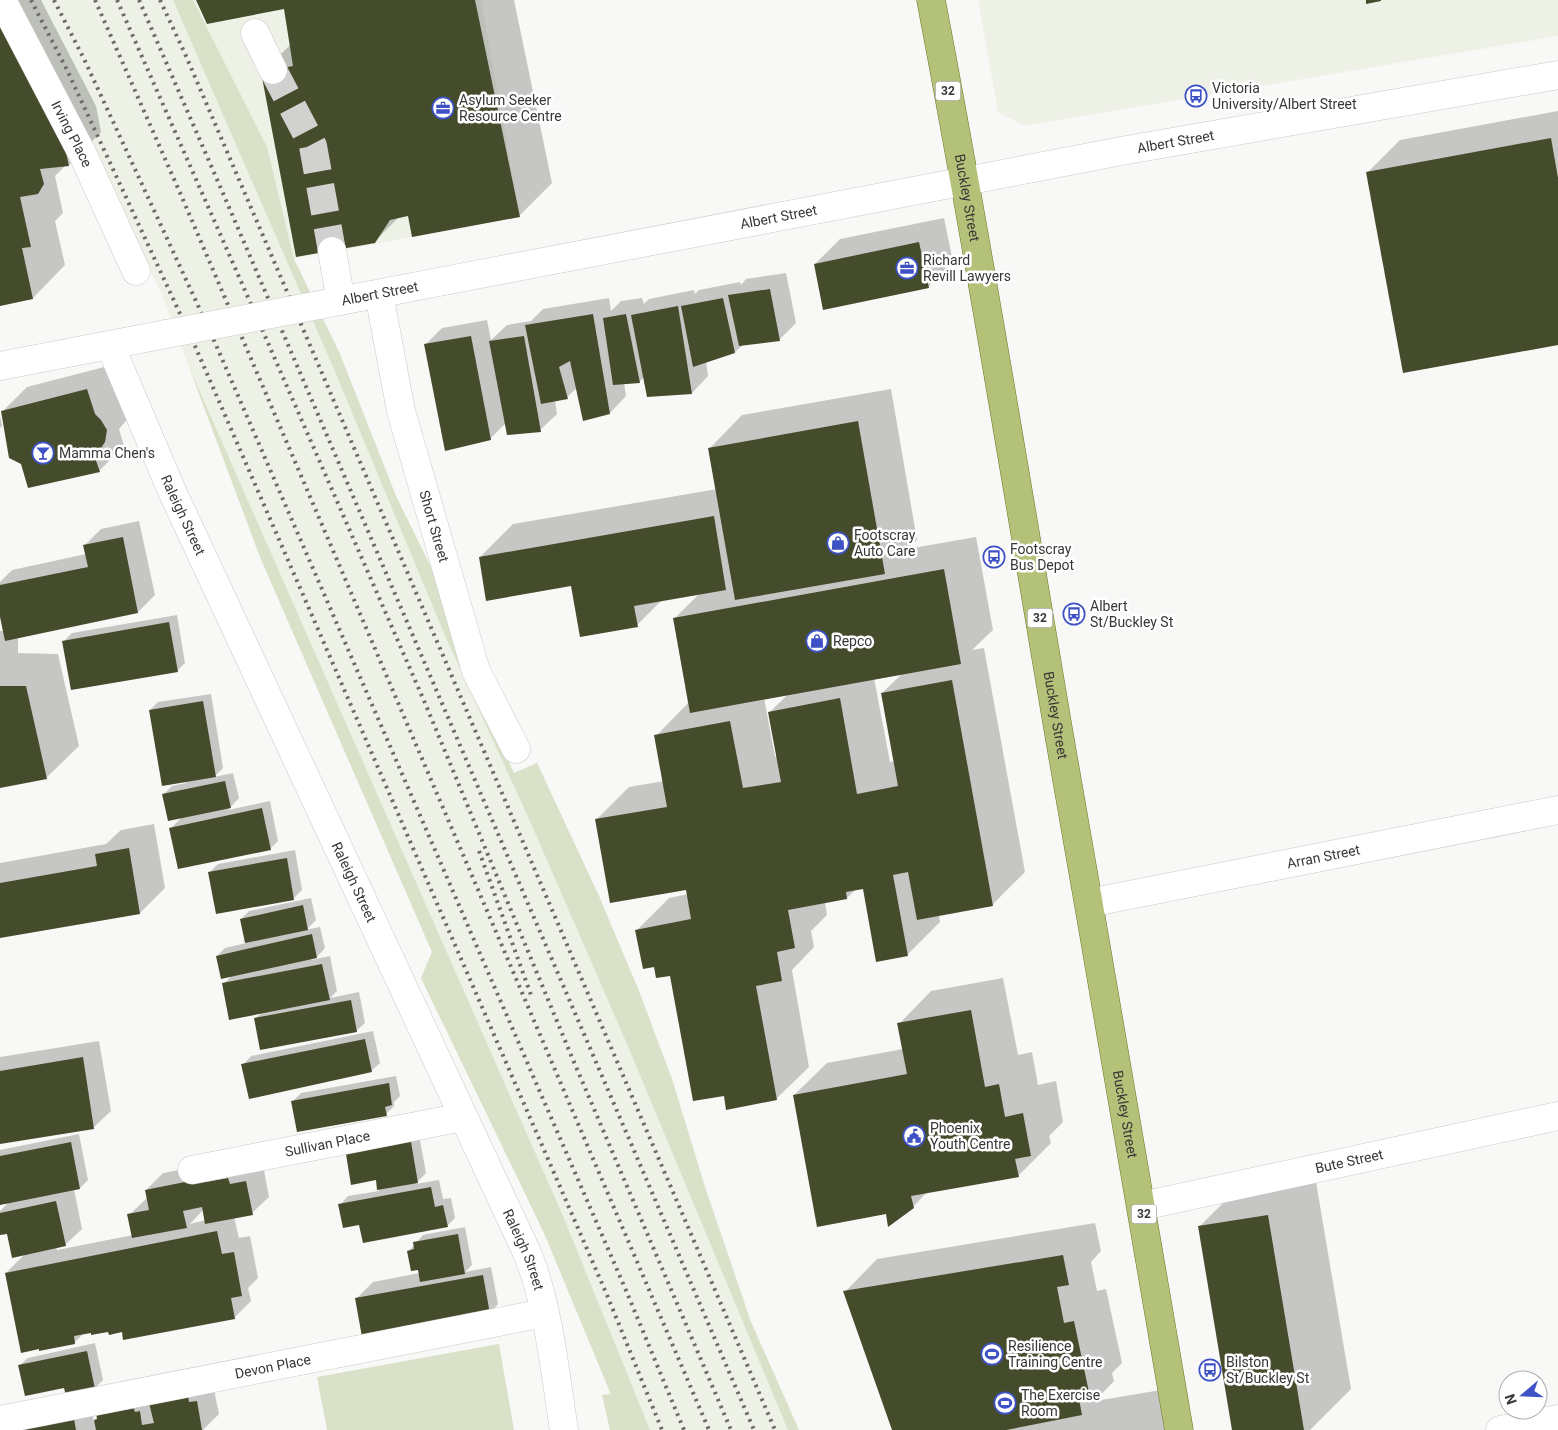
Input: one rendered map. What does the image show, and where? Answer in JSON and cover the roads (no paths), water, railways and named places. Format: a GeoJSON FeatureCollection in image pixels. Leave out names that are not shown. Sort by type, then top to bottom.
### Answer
{"type":"FeatureCollection","features":[{"type":"Feature","properties":{"kind":"main road","name":"Buckley Street"},"geometry":{"type":"LineString","coordinates":[[931,0],[966,181],[1179,1430]]}},
{"type":"Feature","properties":{"kind":"street","name":"Irving Place"},"geometry":{"type":"LineString","coordinates":[[2,0],[83,155],[136,271]]}},
{"type":"Feature","properties":{"kind":"street"},"geometry":{"type":"LineString","coordinates":[[255,33],[274,70]]}},
{"type":"Feature","properties":{"kind":"street","name":"Albert Street"},"geometry":{"type":"LineString","coordinates":[[0,366],[1166,143],[1558,75]]}},
{"type":"Feature","properties":{"kind":"street"},"geometry":{"type":"LineString","coordinates":[[330,303],[332,251]]}},
{"type":"Feature","properties":{"kind":"street","name":"Short Street"},"geometry":{"type":"LineString","coordinates":[[379,294],[401,410],[476,671],[516,749]]}},
{"type":"Feature","properties":{"kind":"street","name":"Raleigh Street"},"geometry":{"type":"LineString","coordinates":[[110,345],[171,489],[528,1255],[544,1313],[564,1430]]}},
{"type":"Feature","properties":{"kind":"street","name":"Arran Street"},"geometry":{"type":"LineString","coordinates":[[1089,903],[1558,810]]}},
{"type":"Feature","properties":{"kind":"street","name":"Bute Street"},"geometry":{"type":"LineString","coordinates":[[1142,1206],[1558,1116]]}},
{"type":"Feature","properties":{"kind":"street","name":"Sullivan Place"},"geometry":{"type":"LineString","coordinates":[[192,1170],[463,1117]]}},
{"type":"Feature","properties":{"kind":"street","name":"Devon Place"},"geometry":{"type":"LineString","coordinates":[[0,1420],[544,1313]]}},
{"type":"Feature","properties":{"kind":"street"},"geometry":{"type":"LineString","coordinates":[[1500,1430],[1558,1418]]}},
{"type":"Feature","properties":{"kind":"tunnel"},"geometry":{"type":"LineString","coordinates":[[273,70],[313,146],[332,251]]}},
{"type":"Feature","properties":{"kind":"railway"},"geometry":{"type":"LineString","coordinates":[[31,0],[67,70],[195,346],[607,1295],[662,1430]]}},
{"type":"Feature","properties":{"kind":"railway"},"geometry":{"type":"LineString","coordinates":[[54,0],[85,61],[213,338],[625,1288],[684,1430]]}},
{"type":"Feature","properties":{"kind":"railway"},"geometry":{"type":"LineString","coordinates":[[95,0],[181,195],[709,1430]]}},
{"type":"Feature","properties":{"kind":"railway"},"geometry":{"type":"LineString","coordinates":[[117,0],[425,703],[571,1055],[731,1430]]}},
{"type":"Feature","properties":{"kind":"railway"},"geometry":{"type":"LineString","coordinates":[[139,0],[754,1430]]}},
{"type":"Feature","properties":{"kind":"railway"},"geometry":{"type":"LineString","coordinates":[[160,0],[186,56],[775,1430]]}},
{"type":"Feature","properties":{"kind":"railway"},"geometry":{"type":"LineString","coordinates":[[479,851],[531,995]]}},
{"type":"Feature","properties":{"kind":"place","name":"Victoria University/Albert Street"},"geometry":{"type":"Point","coordinates":[1196,96]}},
{"type":"Feature","properties":{"kind":"place","name":"Asylum Seeker Resource Centre"},"geometry":{"type":"Point","coordinates":[443,108]}},
{"type":"Feature","properties":{"kind":"place","name":"Richard Revill Lawyers"},"geometry":{"type":"Point","coordinates":[907,268]}},
{"type":"Feature","properties":{"kind":"place","name":"Mamma Chen's"},"geometry":{"type":"Point","coordinates":[43,453]}},
{"type":"Feature","properties":{"kind":"place","name":"Footscray Auto Care"},"geometry":{"type":"Point","coordinates":[838,543]}},
{"type":"Feature","properties":{"kind":"place","name":"Footscray Bus Depot"},"geometry":{"type":"Point","coordinates":[994,557]}},
{"type":"Feature","properties":{"kind":"place","name":"Albert St/Buckley St"},"geometry":{"type":"Point","coordinates":[1074,614]}},
{"type":"Feature","properties":{"kind":"place","name":"Repco"},"geometry":{"type":"Point","coordinates":[817,641]}},
{"type":"Feature","properties":{"kind":"place","name":"Phoenix Youth Centre"},"geometry":{"type":"Point","coordinates":[914,1136]}},
{"type":"Feature","properties":{"kind":"place","name":"Resilience Training Centre"},"geometry":{"type":"Point","coordinates":[992,1354]}},
{"type":"Feature","properties":{"kind":"place","name":"Bilston St/Buckley St"},"geometry":{"type":"Point","coordinates":[1210,1370]}},
{"type":"Feature","properties":{"kind":"place","name":"The Exercise Room"},"geometry":{"type":"Point","coordinates":[1005,1403]}}]}
